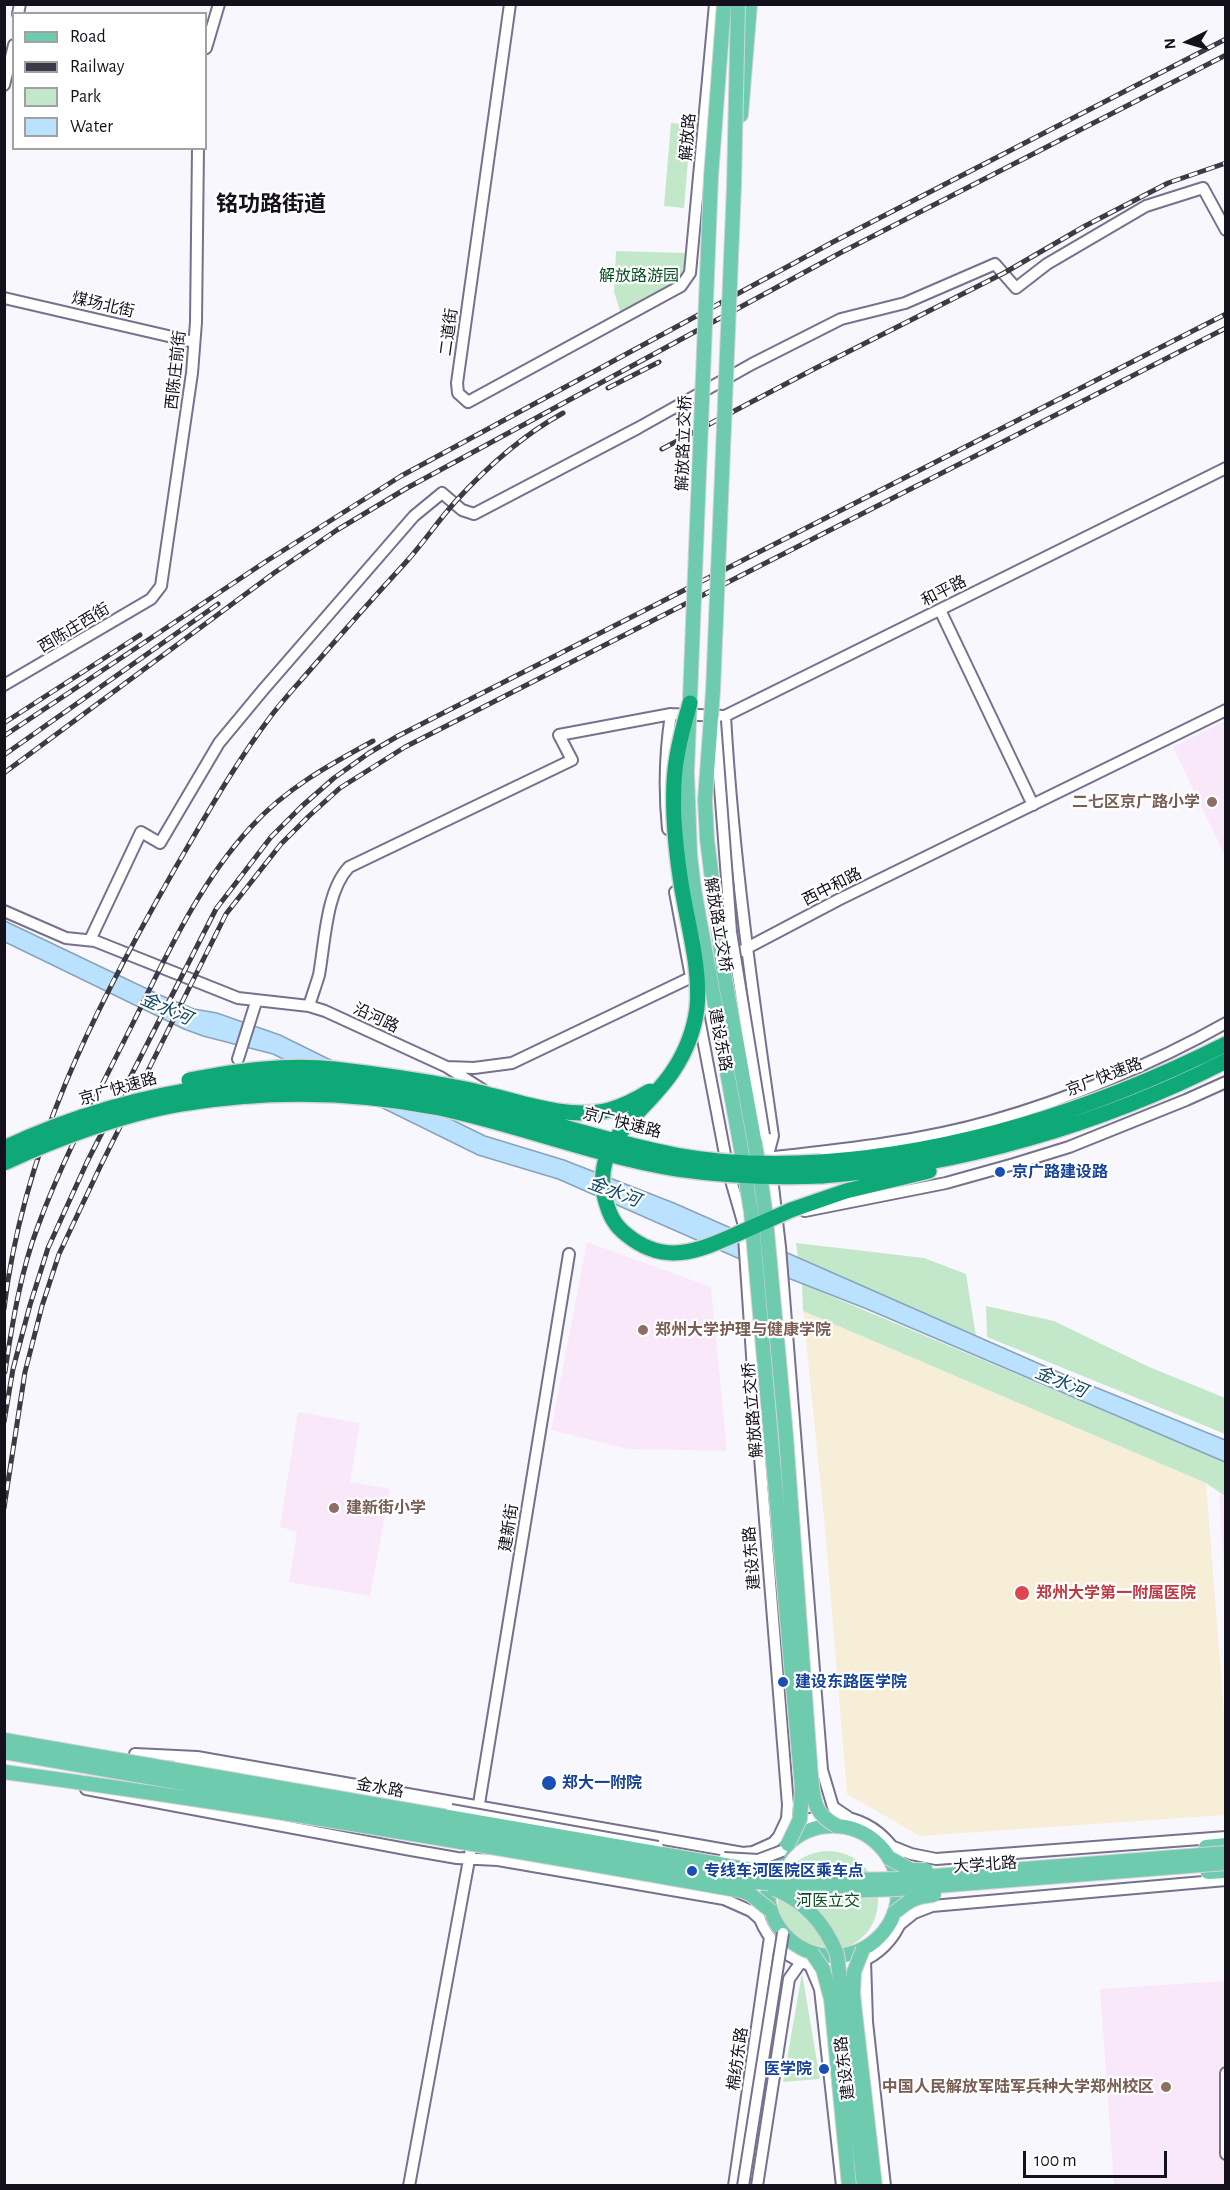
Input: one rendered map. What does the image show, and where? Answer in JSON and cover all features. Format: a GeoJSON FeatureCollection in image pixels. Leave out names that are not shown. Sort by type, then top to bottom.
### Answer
{"type":"FeatureCollection","features":[{"type":"Feature","properties":{"kind":"highway"},"geometry":{"type":"LineString","coordinates":[[690,703],[677,757],[675,792],[681,881],[694,964],[697,1002],[690,1037],[681,1058],[671,1074],[623,1128],[605,1158],[602,1177],[604,1196],[610,1215],[617,1226],[646,1247],[670,1254],[702,1249],[791,1210],[846,1191],[971,1162],[1062,1136],[1088,1127],[1114,1109]]}},
{"type":"Feature","properties":{"kind":"highway","name":"京广快速路"},"geometry":{"type":"LineString","coordinates":[[4,1148],[41,1132],[176,1091],[245,1083],[332,1082],[360,1083],[443,1095],[678,1155],[740,1162],[811,1163],[849,1160],[910,1151],[1015,1127],[1084,1105],[1183,1065],[1226,1044]]}},
{"type":"Feature","properties":{"kind":"highway","name":"京广快速路"},"geometry":{"type":"LineString","coordinates":[[4,1163],[46,1144],[179,1104],[281,1095],[359,1097],[440,1109],[665,1166],[717,1174],[761,1177],[850,1174],[946,1158],[1028,1138],[1089,1119],[1190,1079],[1226,1061]]}},
{"type":"Feature","properties":{"kind":"highway"},"geometry":{"type":"LineString","coordinates":[[148,1098],[167,1084],[253,1070],[310,1067],[463,1088],[540,1108],[589,1112],[607,1111],[634,1100],[671,1074]]}},
{"type":"Feature","properties":{"kind":"main road","name":"解放路立交桥"},"geometry":{"type":"LineString","coordinates":[[724,4],[711,177],[687,772],[690,854],[694,889],[751,1212],[802,1788],[800,1819],[780,1843],[772,1866],[765,1915]]}},
{"type":"Feature","properties":{"kind":"main road","name":"解放路立交桥"},"geometry":{"type":"LineString","coordinates":[[738,4],[734,186],[713,691],[706,773],[707,839],[723,968],[765,1209],[787,1447],[811,1776],[816,1809],[826,1820],[842,1821]]}},
{"type":"Feature","properties":{"kind":"main road"},"geometry":{"type":"LineString","coordinates":[[734,186],[750,4]]}},
{"type":"Feature","properties":{"kind":"main road","name":"金水路"},"geometry":{"type":"LineString","coordinates":[[4,1740],[748,1875]]}},
{"type":"Feature","properties":{"kind":"main road","name":"金水路"},"geometry":{"type":"LineString","coordinates":[[4,1752],[748,1875]]}},
{"type":"Feature","properties":{"kind":"main road"},"geometry":{"type":"LineString","coordinates":[[4,1772],[128,1788],[487,1845],[741,1891],[750,1894],[776,1935],[799,1947],[808,1960],[864,1954],[897,1919],[910,1899],[917,1896],[1226,1871]]}},
{"type":"Feature","properties":{"kind":"main road"},"geometry":{"type":"LineString","coordinates":[[780,1843],[811,1829],[842,1821],[869,1837],[911,1870],[922,1871],[1226,1845]]}},
{"type":"Feature","properties":{"kind":"main road"},"geometry":{"type":"LineString","coordinates":[[890,1852],[898,1888],[897,1919]]}},
{"type":"Feature","properties":{"kind":"main road","name":"大学北路"},"geometry":{"type":"LineString","coordinates":[[748,1875],[866,1880],[1226,1854]]}},
{"type":"Feature","properties":{"kind":"main road","name":"大学北路"},"geometry":{"type":"LineString","coordinates":[[748,1875],[843,1891],[1226,1863]]}},
{"type":"Feature","properties":{"kind":"main road"},"geometry":{"type":"LineString","coordinates":[[748,1875],[785,1893],[807,1908],[829,1935],[837,1954],[864,2186]]}},
{"type":"Feature","properties":{"kind":"main road","name":"建设东路"},"geometry":{"type":"LineString","coordinates":[[864,1954],[854,1972],[853,1995],[875,2186]]}},
{"type":"Feature","properties":{"kind":"main road","name":"建设东路"},"geometry":{"type":"LineString","coordinates":[[808,1960],[823,1969],[831,1999],[849,2186]]}},
{"type":"Feature","properties":{"kind":"street"},"geometry":{"type":"LineString","coordinates":[[207,45],[219,4]]}},
{"type":"Feature","properties":{"kind":"street","name":"二道街"},"geometry":{"type":"LineString","coordinates":[[510,4],[457,383],[458,393],[468,402],[681,286],[690,273]]}},
{"type":"Feature","properties":{"kind":"street","name":"解放路"},"geometry":{"type":"LineString","coordinates":[[690,273],[715,4]]}},
{"type":"Feature","properties":{"kind":"street"},"geometry":{"type":"LineString","coordinates":[[4,85],[12,53]]}},
{"type":"Feature","properties":{"kind":"street","name":"西陈庄前街"},"geometry":{"type":"LineString","coordinates":[[157,592],[161,586],[192,373],[198,150]]}},
{"type":"Feature","properties":{"kind":"street"},"geometry":{"type":"LineString","coordinates":[[90,940],[141,832],[160,843],[219,743],[414,516],[442,493],[462,510],[474,514],[638,428],[752,364],[842,319],[905,303],[995,264],[1016,288],[1047,264],[1146,206],[1203,188],[1226,230]]}},
{"type":"Feature","properties":{"kind":"street","name":"煤场北街"},"geometry":{"type":"LineString","coordinates":[[4,298],[194,342]]}},
{"type":"Feature","properties":{"kind":"street","name":"和平路"},"geometry":{"type":"LineString","coordinates":[[309,1006],[318,978],[334,895],[339,879],[349,867],[572,760],[559,735],[671,714],[725,716],[1226,468]]}},
{"type":"Feature","properties":{"kind":"street","name":"西陈庄西街"},"geometry":{"type":"LineString","coordinates":[[4,685],[151,599],[157,592]]}},
{"type":"Feature","properties":{"kind":"street"},"geometry":{"type":"LineString","coordinates":[[940,610],[1033,805]]}},
{"type":"Feature","properties":{"kind":"street"},"geometry":{"type":"LineString","coordinates":[[713,691],[731,932],[769,1154],[780,1247],[822,1770],[833,1807],[842,1821]]}},
{"type":"Feature","properties":{"kind":"street","name":"西中和路"},"geometry":{"type":"LineString","coordinates":[[447,1067],[474,1068],[512,1063],[691,977],[848,895],[1226,710]]}},
{"type":"Feature","properties":{"kind":"street","name":"建设东路"},"geometry":{"type":"LineString","coordinates":[[671,714],[666,756],[666,813],[674,881],[728,1170],[743,1225],[788,1805],[787,1819],[780,1843]]}},
{"type":"Feature","properties":{"kind":"street"},"geometry":{"type":"LineString","coordinates":[[725,716],[731,807],[747,948],[773,1136],[769,1154]]}},
{"type":"Feature","properties":{"kind":"street","name":"沿河路"},"geometry":{"type":"LineString","coordinates":[[4,910],[66,938],[90,940],[210,988],[256,1002],[309,1006],[325,1011],[447,1067],[499,1100],[566,1134],[639,1153],[728,1170]]}},
{"type":"Feature","properties":{"kind":"street"},"geometry":{"type":"LineString","coordinates":[[238,1059],[256,1002]]}},
{"type":"Feature","properties":{"kind":"street"},"geometry":{"type":"LineString","coordinates":[[726,1154],[769,1154],[887,1143],[989,1122],[1066,1096],[1141,1065],[1226,1023]]}},
{"type":"Feature","properties":{"kind":"street"},"geometry":{"type":"LineString","coordinates":[[743,1225],[946,1183],[1014,1164],[1069,1147],[1226,1082]]}},
{"type":"Feature","properties":{"kind":"street","name":"建新街"},"geometry":{"type":"LineString","coordinates":[[409,2186],[479,1806],[569,1254]]}},
{"type":"Feature","properties":{"kind":"street"},"geometry":{"type":"LineString","coordinates":[[110,1758],[135,1754],[197,1757],[743,1853],[780,1843]]}},
{"type":"Feature","properties":{"kind":"street"},"geometry":{"type":"LineString","coordinates":[[135,1754],[733,1860],[758,1860],[780,1843]]}},
{"type":"Feature","properties":{"kind":"street"},"geometry":{"type":"LineString","coordinates":[[4,1772],[125,1797],[457,1858],[498,1860],[724,1899],[765,1915]]}},
{"type":"Feature","properties":{"kind":"street"},"geometry":{"type":"LineString","coordinates":[[890,1852],[936,1859],[1226,1837]]}},
{"type":"Feature","properties":{"kind":"street"},"geometry":{"type":"LineString","coordinates":[[890,1852],[902,1864],[906,1884],[906,1905],[897,1919]]}},
{"type":"Feature","properties":{"kind":"street"},"geometry":{"type":"LineString","coordinates":[[897,1919],[932,1906],[1226,1880]]}},
{"type":"Feature","properties":{"kind":"street"},"geometry":{"type":"LineString","coordinates":[[743,2186],[776,1935]]}},
{"type":"Feature","properties":{"kind":"street","name":"棉纺东路"},"geometry":{"type":"LineString","coordinates":[[734,2186],[776,1935]]}},
{"type":"Feature","properties":{"kind":"street"},"geometry":{"type":"LineString","coordinates":[[864,1954],[867,2022],[885,2186]]}},
{"type":"Feature","properties":{"kind":"street"},"geometry":{"type":"LineString","coordinates":[[757,2186],[789,1979],[808,1960],[820,1989],[842,2186]]}},
{"type":"Feature","properties":{"kind":"street"},"geometry":{"type":"LineString","coordinates":[[1226,2073],[1226,2154]]}},
{"type":"Feature","properties":{"kind":"shaded area","name":"二七区京广路小学"},"geometry":{"type":"Polygon","coordinates":[[[1225,721],[1225,856],[1173,747],[1225,721]]]}},
{"type":"Feature","properties":{"kind":"shaded area","name":"郑州大学护理与健康学院"},"geometry":{"type":"Polygon","coordinates":[[[587,1242],[711,1287],[727,1451],[628,1449],[551,1430],[587,1242]]]}},
{"type":"Feature","properties":{"kind":"shaded area","name":"郑州大学第一附属医院"},"geometry":{"type":"Polygon","coordinates":[[[803,1311],[1206,1483],[1225,1726],[1225,1815],[920,1836],[847,1794],[825,1529],[803,1311]]]}},
{"type":"Feature","properties":{"kind":"shaded area","name":"建新街小学"},"geometry":{"type":"Polygon","coordinates":[[[298,1412],[360,1423],[350,1482],[390,1489],[370,1596],[289,1582],[297,1532],[280,1527],[298,1412]]]}},
{"type":"Feature","properties":{"kind":"shaded area"},"geometry":{"type":"Polygon","coordinates":[[[1219,1494],[1225,1496],[1225,1587],[1219,1494]]]}},
{"type":"Feature","properties":{"kind":"shaded area","name":"中国人民解放军陆军兵种大学郑州校区"},"geometry":{"type":"Polygon","coordinates":[[[1225,1981],[1225,2185],[1114,2185],[1100,1989],[1225,1981]]]}},
{"type":"Feature","properties":{"kind":"green space"},"geometry":{"type":"Polygon","coordinates":[[[671,123],[691,125],[684,208],[664,206],[671,123]]]}},
{"type":"Feature","properties":{"kind":"green space","name":"解放路游园"},"geometry":{"type":"Polygon","coordinates":[[[616,251],[686,253],[683,278],[677,284],[621,313],[614,292],[616,251]]]}},
{"type":"Feature","properties":{"kind":"green space"},"geometry":{"type":"Polygon","coordinates":[[[796,1243],[924,1258],[966,1274],[976,1336],[798,1258],[796,1243]]]}},
{"type":"Feature","properties":{"kind":"green space"},"geometry":{"type":"Polygon","coordinates":[[[802,1284],[1225,1462],[1225,1496],[1206,1483],[803,1311],[802,1284]]]}},
{"type":"Feature","properties":{"kind":"green space"},"geometry":{"type":"Polygon","coordinates":[[[986,1306],[1054,1321],[1147,1366],[1225,1398],[1225,1434],[987,1337],[986,1306]]]}},
{"type":"Feature","properties":{"kind":"green space","name":"河医立交"},"geometry":{"type":"Polygon","coordinates":[[[828,1851],[847,1855],[864,1865],[874,1882],[878,1901],[874,1920],[864,1937],[847,1947],[828,1951],[809,1947],[792,1937],[782,1920],[778,1901],[782,1882],[792,1865],[809,1855],[828,1851]]]}},
{"type":"Feature","properties":{"kind":"green space"},"geometry":{"type":"Polygon","coordinates":[[[802,1973],[820,2079],[783,2082],[802,1973]]]}},
{"type":"Feature","properties":{"kind":"water","name":"金水河"},"geometry":{"type":"Polygon","coordinates":[[[5,921],[160,995],[194,1009],[217,1013],[280,1035],[485,1136],[564,1160],[674,1203],[1058,1372],[1225,1440],[1225,1462],[867,1309],[742,1260],[558,1179],[478,1155],[273,1054],[184,1029],[5,942],[5,921]]]}},
{"type":"Feature","properties":{"kind":"railway"},"geometry":{"type":"LineString","coordinates":[[4,736],[265,562],[401,476],[833,242],[1226,39]]}},
{"type":"Feature","properties":{"kind":"railway"},"geometry":{"type":"LineString","coordinates":[[4,773],[274,573],[337,530],[407,488],[840,253],[1226,55]]}},
{"type":"Feature","properties":{"kind":"railway"},"geometry":{"type":"LineString","coordinates":[[662,449],[1004,273],[1085,226],[1168,183],[1226,163]]}},
{"type":"Feature","properties":{"kind":"railway"},"geometry":{"type":"LineString","coordinates":[[4,1422],[13,1369],[48,1248],[87,1162],[216,909],[271,837],[302,806],[334,778],[398,736],[1226,314]]}},
{"type":"Feature","properties":{"kind":"railway"},"geometry":{"type":"LineString","coordinates":[[4,1508],[25,1372],[42,1306],[59,1254],[226,914],[281,844],[309,816],[340,788],[405,747],[1226,328]]}},
{"type":"Feature","properties":{"kind":"railway"},"geometry":{"type":"LineString","coordinates":[[608,388],[659,362]]}},
{"type":"Feature","properties":{"kind":"railway"},"geometry":{"type":"LineString","coordinates":[[4,1309],[13,1250],[27,1193],[66,1082],[116,976],[196,832],[232,773],[280,704],[413,554],[455,502],[506,453],[534,431],[563,413]]}},
{"type":"Feature","properties":{"kind":"railway"},"geometry":{"type":"LineString","coordinates":[[4,755],[218,604]]}},
{"type":"Feature","properties":{"kind":"railway"},"geometry":{"type":"LineString","coordinates":[[4,723],[140,635]]}},
{"type":"Feature","properties":{"kind":"railway"},"geometry":{"type":"LineString","coordinates":[[5,1372],[22,1279],[48,1200],[83,1122],[186,919],[216,871],[264,813],[308,779],[373,741]]}},
{"type":"Feature","properties":{"kind":"place","name":"二七区京广路小学"},"geometry":{"type":"Point","coordinates":[1212,802]}},
{"type":"Feature","properties":{"kind":"place","name":"京广路建设路"},"geometry":{"type":"Point","coordinates":[1000,1172]}},
{"type":"Feature","properties":{"kind":"place","name":"郑州大学护理与健康学院"},"geometry":{"type":"Point","coordinates":[643,1330]}},
{"type":"Feature","properties":{"kind":"place","name":"建新街小学"},"geometry":{"type":"Point","coordinates":[334,1508]}},
{"type":"Feature","properties":{"kind":"place","name":"郑州大学第一附属医院"},"geometry":{"type":"Point","coordinates":[1022,1593]}},
{"type":"Feature","properties":{"kind":"place","name":"建设东路医学院"},"geometry":{"type":"Point","coordinates":[783,1682]}},
{"type":"Feature","properties":{"kind":"place","name":"郑大一附院"},"geometry":{"type":"Point","coordinates":[549,1783]}},
{"type":"Feature","properties":{"kind":"place","name":"专线车河医院区乘车点"},"geometry":{"type":"Point","coordinates":[692,1871]}},
{"type":"Feature","properties":{"kind":"place","name":"医学院"},"geometry":{"type":"Point","coordinates":[824,2069]}},
{"type":"Feature","properties":{"kind":"place","name":"中国人民解放军陆军兵种大学郑州校区"},"geometry":{"type":"Point","coordinates":[1166,2087]}},
{"type":"Feature","properties":{"kind":"district","name":"铭功路街道"},"geometry":{"type":"Point","coordinates":[271,204]}}]}
